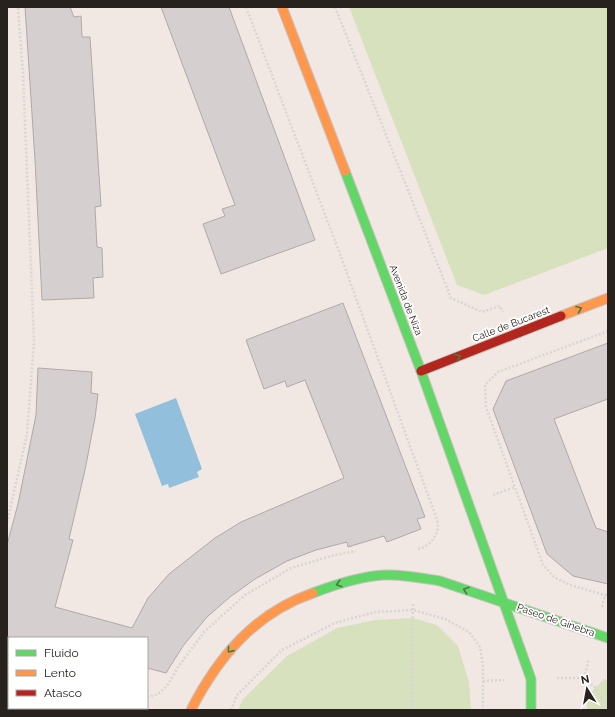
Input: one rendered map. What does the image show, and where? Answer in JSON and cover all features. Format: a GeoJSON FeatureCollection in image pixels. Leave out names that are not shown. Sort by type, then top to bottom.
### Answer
{"type":"FeatureCollection","features":[{"type":"Feature","properties":{"kind":"street","name":"Avenida de Niza"},"geometry":{"type":"LineString","coordinates":[[282,7],[421,371],[503,602]]}},
{"type":"Feature","properties":{"kind":"street","name":"Calle de Bucarest"},"geometry":{"type":"LineString","coordinates":[[421,371],[608,298]]}},
{"type":"Feature","properties":{"kind":"street","name":"Paseo de Ginebra"},"geometry":{"type":"LineString","coordinates":[[191,710],[210,676],[234,645],[258,622],[285,605],[314,591],[348,581],[383,575],[440,581],[608,638]]}},
{"type":"Feature","properties":{"kind":"street","name":"Paseo de Ginebra"},"geometry":{"type":"LineString","coordinates":[[503,602],[531,679],[531,710]]}},
{"type":"Feature","properties":{"kind":"path"},"geometry":{"type":"LineString","coordinates":[[7,524],[26,434],[34,341],[23,74],[18,7]]}},
{"type":"Feature","properties":{"kind":"path"},"geometry":{"type":"LineString","coordinates":[[246,7],[337,246],[436,517],[438,526],[434,539],[422,548],[413,549],[411,710]]}},
{"type":"Feature","properties":{"kind":"path"},"geometry":{"type":"LineString","coordinates":[[335,7],[451,298],[482,312],[500,306],[511,336]]}},
{"type":"Feature","properties":{"kind":"path"},"geometry":{"type":"LineString","coordinates":[[608,331],[498,372],[485,385],[486,407],[543,565],[554,577],[570,584],[608,596]]}},
{"type":"Feature","properties":{"kind":"path"},"geometry":{"type":"LineString","coordinates":[[148,697],[158,694],[167,686],[178,667],[204,632],[245,596],[291,568],[335,554],[363,550]]}},
{"type":"Feature","properties":{"kind":"path"},"geometry":{"type":"LineString","coordinates":[[231,710],[237,695],[282,650],[335,623],[375,612],[413,610],[445,619],[469,632],[480,647],[483,666],[483,710]]}},
{"type":"Feature","properties":{"kind":"path"},"geometry":{"type":"LineString","coordinates":[[584,678],[595,687],[608,708]]}},
{"type":"Feature","properties":{"kind":"green space"},"geometry":{"type":"Polygon","coordinates":[[[349,7],[608,7],[608,248],[484,295],[457,285],[349,7]]]}},
{"type":"Feature","properties":{"kind":"green space"},"geometry":{"type":"Polygon","coordinates":[[[413,618],[437,625],[458,646],[469,682],[471,710],[238,710],[243,699],[287,656],[337,628],[375,620],[413,618]]]}},
{"type":"Feature","properties":{"kind":"green space"},"geometry":{"type":"Polygon","coordinates":[[[604,679],[608,680],[608,710],[587,710],[587,696],[604,679]]]}},
{"type":"Feature","properties":{"kind":"water"},"geometry":{"type":"Polygon","coordinates":[[[176,398],[202,469],[197,472],[199,477],[169,488],[168,484],[162,486],[135,414],[176,398]]]}},
{"type":"Feature","properties":{"kind":"building"},"geometry":{"type":"Polygon","coordinates":[[[25,7],[70,7],[74,17],[81,16],[82,37],[90,37],[101,206],[95,207],[97,247],[102,248],[103,277],[93,278],[94,298],[42,300],[25,7]]]}},
{"type":"Feature","properties":{"kind":"building"},"geometry":{"type":"Polygon","coordinates":[[[161,7],[229,7],[315,240],[221,274],[203,224],[225,216],[222,209],[235,205],[161,7]]]}},
{"type":"Feature","properties":{"kind":"building"},"geometry":{"type":"Polygon","coordinates":[[[343,303],[425,517],[417,519],[421,529],[387,542],[384,536],[348,547],[347,542],[316,550],[287,561],[255,579],[230,597],[207,617],[183,646],[166,673],[148,668],[148,637],[7,638],[7,545],[18,504],[36,415],[38,368],[92,372],[91,393],[98,394],[85,470],[69,539],[73,540],[55,607],[132,628],[148,598],[169,574],[215,538],[241,522],[344,478],[305,380],[287,387],[285,381],[264,389],[246,340],[343,303]]]}},
{"type":"Feature","properties":{"kind":"building"},"geometry":{"type":"Polygon","coordinates":[[[608,343],[608,399],[554,419],[596,528],[608,532],[608,584],[573,576],[547,554],[493,409],[506,381],[608,343]]]}},
{"type":"Feature","properties":{"kind":"traffic: fast"},"geometry":{"type":"LineString","coordinates":[[345,171],[421,371],[531,679],[531,710]]}},
{"type":"Feature","properties":{"kind":"traffic: fast"},"geometry":{"type":"LineString","coordinates":[[313,593],[348,581],[385,575],[399,575],[440,581],[608,638]]}},
{"type":"Feature","properties":{"kind":"traffic: slow"},"geometry":{"type":"LineString","coordinates":[[282,7],[345,171]]}},
{"type":"Feature","properties":{"kind":"traffic: slow"},"geometry":{"type":"LineString","coordinates":[[561,316],[608,298]]}},
{"type":"Feature","properties":{"kind":"traffic: slow"},"geometry":{"type":"LineString","coordinates":[[191,710],[213,672],[240,639],[273,612],[313,593]]}},
{"type":"Feature","properties":{"kind":"traffic: jam"},"geometry":{"type":"LineString","coordinates":[[421,371],[561,316]]}}]}
